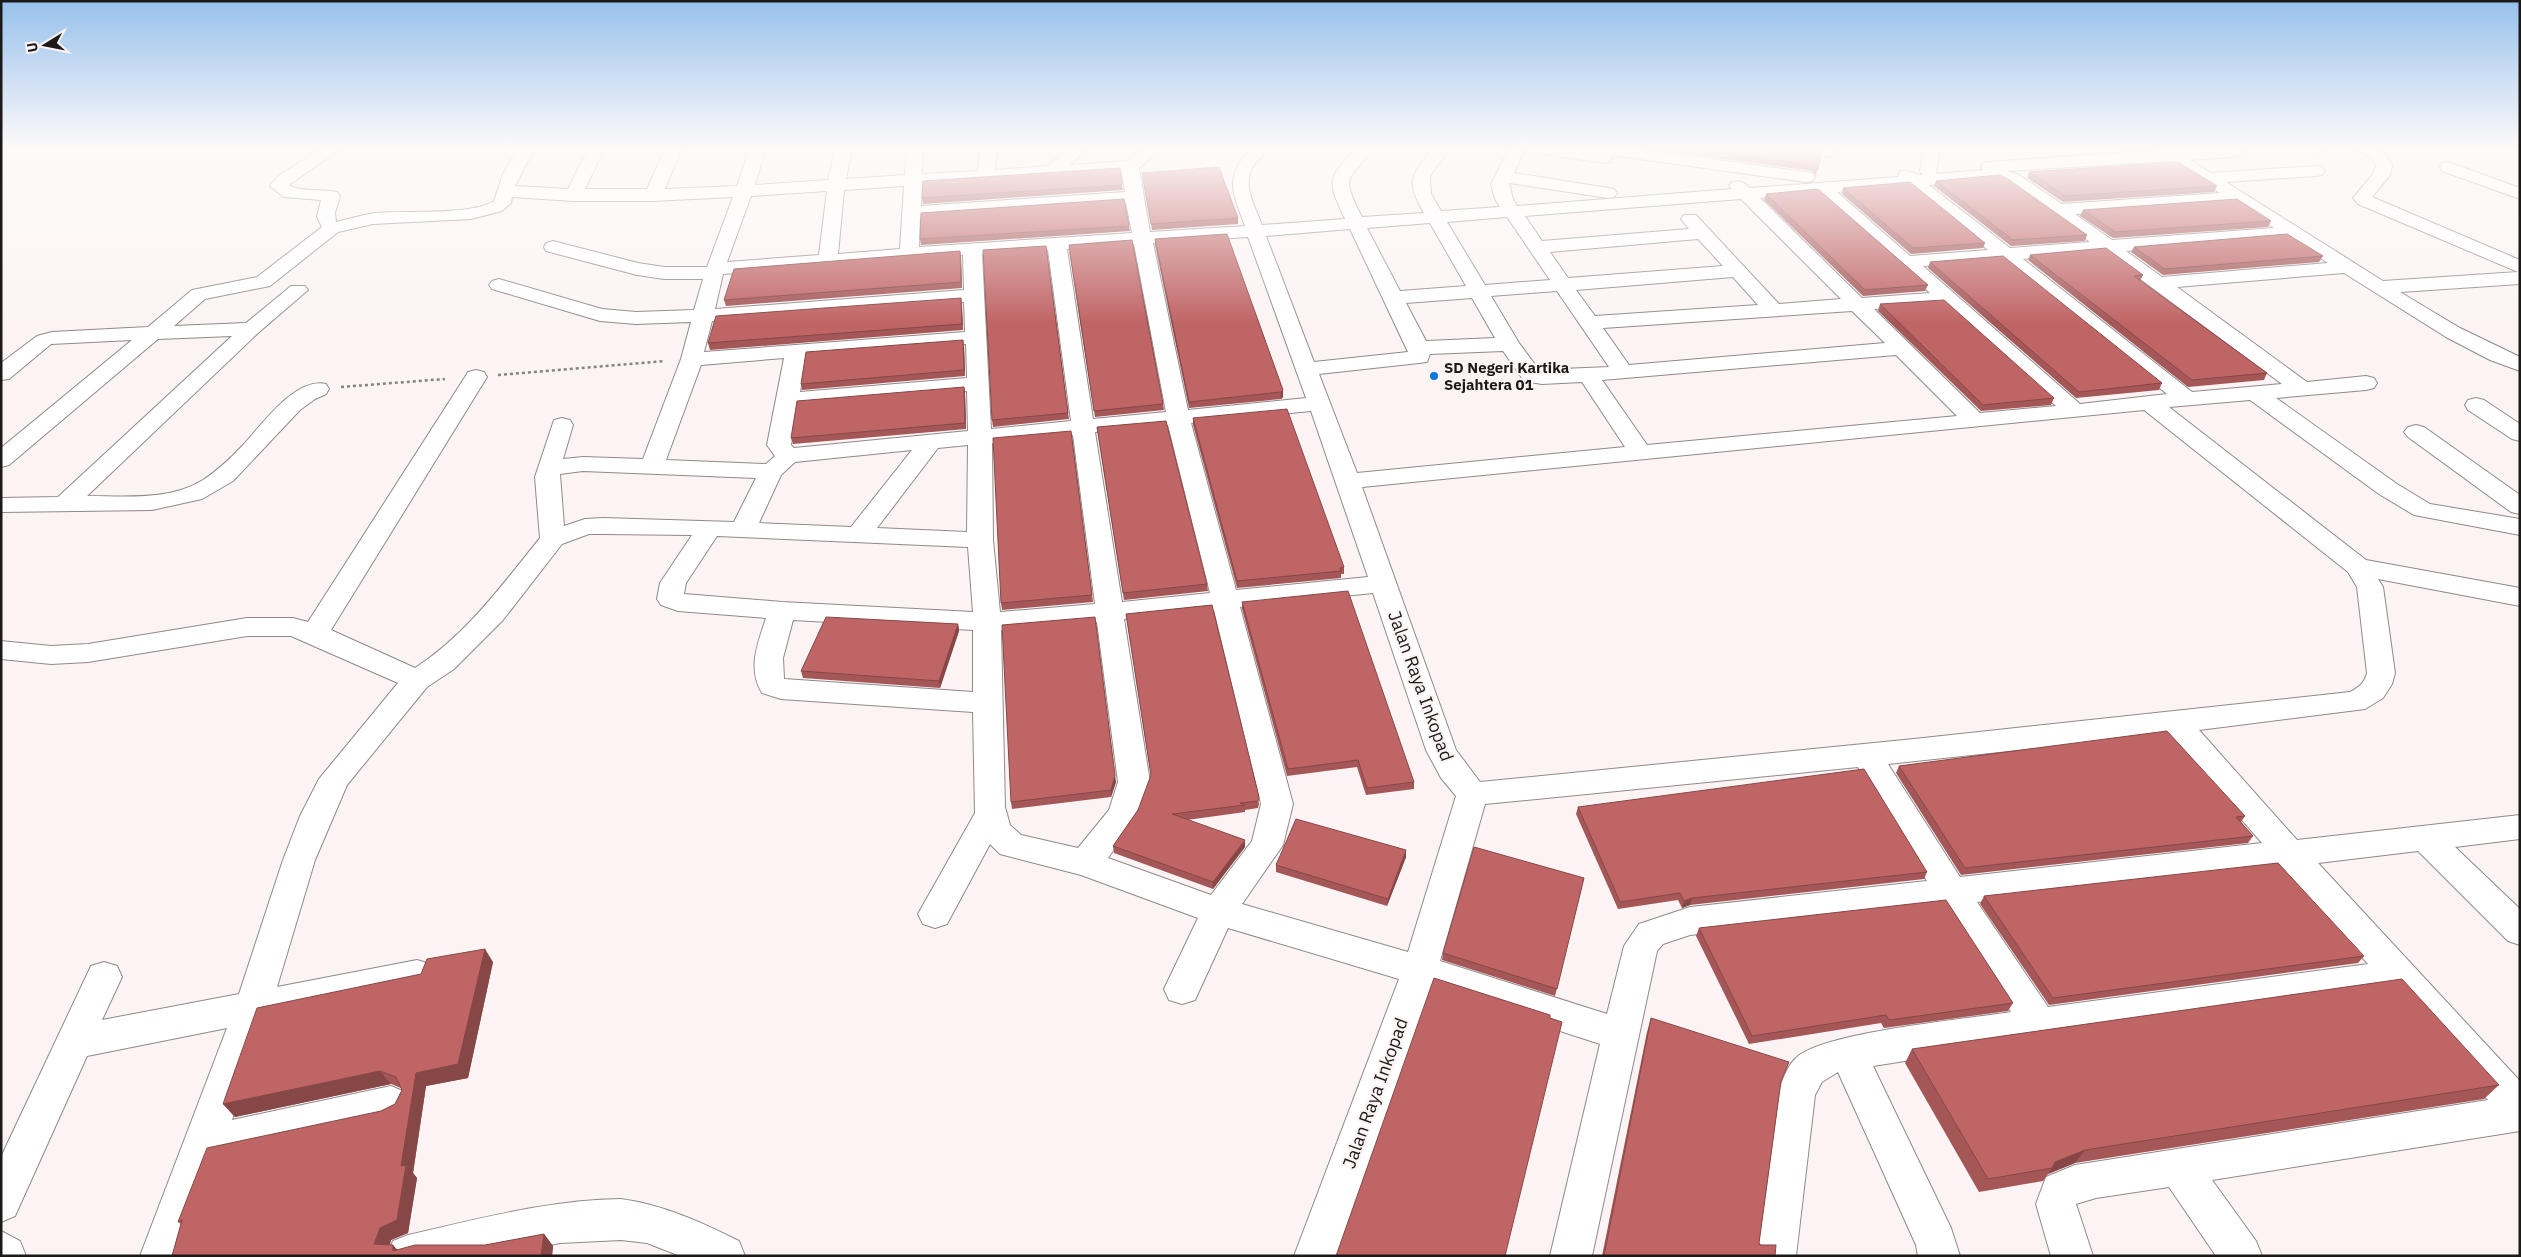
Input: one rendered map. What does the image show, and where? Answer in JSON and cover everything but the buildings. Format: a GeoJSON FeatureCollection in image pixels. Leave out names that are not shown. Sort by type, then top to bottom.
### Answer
{"type":"FeatureCollection","features":[{"type":"Feature","properties":{"kind":"street"},"geometry":{"type":"LineString","coordinates":[[327,206],[324,214],[326,222],[332,228]]}},
{"type":"Feature","properties":{"kind":"street"},"geometry":{"type":"LineString","coordinates":[[1,460],[199,294],[219,288],[255,285],[270,278],[332,228],[373,219],[440,217],[483,212],[496,206]]}},
{"type":"Feature","properties":{"kind":"street"},"geometry":{"type":"LineString","coordinates":[[652,466],[692,359],[715,271],[739,206]]}},
{"type":"Feature","properties":{"kind":"street"},"geometry":{"type":"LineString","coordinates":[[828,259],[834,206]]}},
{"type":"Feature","properties":{"kind":"street"},"geometry":{"type":"LineString","coordinates":[[909,253],[912,206]]}},
{"type":"Feature","properties":{"kind":"street"},"geometry":{"type":"LineString","coordinates":[[912,212],[1006,206]]}},
{"type":"Feature","properties":{"kind":"street"},"geometry":{"type":"LineString","coordinates":[[1136,206],[1178,418],[1277,804],[1267,845],[1218,911],[1182,989]]}},
{"type":"Feature","properties":{"kind":"street","name":"Jalan Raya Inkopad"},"geometry":{"type":"LineString","coordinates":[[1246,206],[1348,482],[1441,750],[1452,770],[1472,794],[1420,970],[1315,1256]]}},
{"type":"Feature","properties":{"kind":"street"},"geometry":{"type":"LineString","coordinates":[[1305,369],[1413,360],[1419,357],[1419,348],[1347,206]]}},
{"type":"Feature","properties":{"kind":"street"},"geometry":{"type":"LineString","coordinates":[[1429,206],[1509,344],[1532,376],[1623,372],[1901,348]]}},
{"type":"Feature","properties":{"kind":"street"},"geometry":{"type":"LineString","coordinates":[[1510,206],[1623,372]]}},
{"type":"Feature","properties":{"kind":"street"},"geometry":{"type":"LineString","coordinates":[[553,247],[637,269],[664,273],[715,271],[828,259],[1256,231],[1586,206]]}},
{"type":"Feature","properties":{"kind":"street"},"geometry":{"type":"LineString","coordinates":[[1670,206],[1703,233],[1774,310]]}},
{"type":"Feature","properties":{"kind":"street"},"geometry":{"type":"LineString","coordinates":[[1759,206],[1975,421]]}},
{"type":"Feature","properties":{"kind":"street"},"geometry":{"type":"LineString","coordinates":[[1848,206],[1906,262],[2075,411]]}},
{"type":"Feature","properties":{"kind":"street"},"geometry":{"type":"LineString","coordinates":[[1950,206],[2005,254],[2188,400]]}},
{"type":"Feature","properties":{"kind":"street"},"geometry":{"type":"LineString","coordinates":[[2051,206],[2303,389]]}},
{"type":"Feature","properties":{"kind":"street"},"geometry":{"type":"LineString","coordinates":[[2058,210],[2119,206]]}},
{"type":"Feature","properties":{"kind":"street"},"geometry":{"type":"LineString","coordinates":[[2253,206],[2446,329],[2496,355],[2520,365]]}},
{"type":"Feature","properties":{"kind":"street"},"geometry":{"type":"LineString","coordinates":[[2377,206],[2520,267]]}},
{"type":"Feature","properties":{"kind":"street"},"geometry":{"type":"LineString","coordinates":[[1906,262],[2293,232]]}},
{"type":"Feature","properties":{"kind":"street"},"geometry":{"type":"LineString","coordinates":[[1537,247],[1703,233]]}},
{"type":"Feature","properties":{"kind":"street"},"geometry":{"type":"LineString","coordinates":[[1057,244],[1134,782],[1130,801],[1118,824],[1085,863]]}},
{"type":"Feature","properties":{"kind":"street"},"geometry":{"type":"LineString","coordinates":[[972,249],[972,295],[980,437],[980,540],[987,622],[990,814],[996,831],[1011,845],[1085,863],[1218,911],[1420,970],[1620,1034]]}},
{"type":"Feature","properties":{"kind":"street"},"geometry":{"type":"LineString","coordinates":[[2158,283],[2348,267]]}},
{"type":"Feature","properties":{"kind":"street"},"geometry":{"type":"LineString","coordinates":[[1393,298],[1738,271]]}},
{"type":"Feature","properties":{"kind":"street"},"geometry":{"type":"LineString","coordinates":[[2380,287],[2520,278]]}},
{"type":"Feature","properties":{"kind":"street"},"geometry":{"type":"LineString","coordinates":[[499,285],[584,311],[614,318],[703,316],[972,295]]}},
{"type":"Feature","properties":{"kind":"street"},"geometry":{"type":"LineString","coordinates":[[64,506],[251,329],[298,290]]}},
{"type":"Feature","properties":{"kind":"street"},"geometry":{"type":"LineString","coordinates":[[1588,323],[1946,298]]}},
{"type":"Feature","properties":{"kind":"street"},"geometry":{"type":"LineString","coordinates":[[1,374],[44,340],[54,337],[251,329]]}},
{"type":"Feature","properties":{"kind":"street"},"geometry":{"type":"LineString","coordinates":[[692,359],[975,337]]}},
{"type":"Feature","properties":{"kind":"street"},"geometry":{"type":"LineString","coordinates":[[1419,348],[1509,344]]}},
{"type":"Feature","properties":{"kind":"street"},"geometry":{"type":"LineString","coordinates":[[796,352],[779,445],[784,452],[791,455],[1318,404]]}},
{"type":"Feature","properties":{"kind":"street"},"geometry":{"type":"LineString","coordinates":[[1588,374],[1641,453]]}},
{"type":"Feature","properties":{"kind":"street"},"geometry":{"type":"LineString","coordinates":[[315,634],[476,376]]}},
{"type":"Feature","properties":{"kind":"street"},"geometry":{"type":"LineString","coordinates":[[1348,482],[2075,411],[2148,402],[2366,383]]}},
{"type":"Feature","properties":{"kind":"street"},"geometry":{"type":"LineString","coordinates":[[786,400],[977,384]]}},
{"type":"Feature","properties":{"kind":"street"},"geometry":{"type":"LineString","coordinates":[[1,505],[64,506],[172,501],[207,489],[226,477],[302,397],[308,392],[318,389]]}},
{"type":"Feature","properties":{"kind":"street"},"geometry":{"type":"LineString","coordinates":[[2256,394],[2388,489],[2423,510],[2520,527]]}},
{"type":"Feature","properties":{"kind":"street"},"geometry":{"type":"LineString","coordinates":[[2148,402],[2364,577],[2520,610]]}},
{"type":"Feature","properties":{"kind":"street"},"geometry":{"type":"LineString","coordinates":[[2476,406],[2520,434]]}},
{"type":"Feature","properties":{"kind":"street"},"geometry":{"type":"LineString","coordinates":[[553,539],[547,476],[562,425]]}},
{"type":"Feature","properties":{"kind":"street"},"geometry":{"type":"LineString","coordinates":[[2416,432],[2520,508]]}},
{"type":"Feature","properties":{"kind":"street"},"geometry":{"type":"LineString","coordinates":[[1,435],[32,435]]}},
{"type":"Feature","properties":{"kind":"street"},"geometry":{"type":"LineString","coordinates":[[858,534],[931,441]]}},
{"type":"Feature","properties":{"kind":"street"},"geometry":{"type":"LineString","coordinates":[[743,530],[771,471],[791,455]]}},
{"type":"Feature","properties":{"kind":"street"},"geometry":{"type":"LineString","coordinates":[[549,468],[583,464],[771,471]]}},
{"type":"Feature","properties":{"kind":"street"},"geometry":{"type":"LineString","coordinates":[[161,1256],[204,1144],[253,1007],[299,860],[316,816],[334,779],[417,680],[444,662],[493,614],[553,539],[585,528],[603,526],[709,528],[980,540]]}},
{"type":"Feature","properties":{"kind":"street"},"geometry":{"type":"LineString","coordinates":[[709,528],[673,583],[670,599],[678,602],[782,611],[987,622],[1224,601],[1383,584]]}},
{"type":"Feature","properties":{"kind":"street"},"geometry":{"type":"LineString","coordinates":[[2364,577],[2520,597]]}},
{"type":"Feature","properties":{"kind":"street"},"geometry":{"type":"LineString","coordinates":[[1472,794],[1867,756],[2355,702],[2371,694],[2379,684],[2381,673],[2364,577]]}},
{"type":"Feature","properties":{"kind":"street"},"geometry":{"type":"LineString","coordinates":[[782,611],[767,663],[768,676],[772,686],[782,690],[988,703]]}},
{"type":"Feature","properties":{"kind":"street"},"geometry":{"type":"LineString","coordinates":[[1,650],[51,655],[88,653],[147,645],[247,627],[293,627],[315,634],[417,680]]}},
{"type":"Feature","properties":{"kind":"street"},"geometry":{"type":"LineString","coordinates":[[2175,723],[2289,853],[2520,1108]]}},
{"type":"Feature","properties":{"kind":"street"},"geometry":{"type":"LineString","coordinates":[[1867,756],[1951,891],[2039,1024]]}},
{"type":"Feature","properties":{"kind":"street"},"geometry":{"type":"LineString","coordinates":[[936,914],[990,814]]}},
{"type":"Feature","properties":{"kind":"street"},"geometry":{"type":"LineString","coordinates":[[1570,1256],[1641,946],[1651,934],[1690,921],[2520,827]]}},
{"type":"Feature","properties":{"kind":"street"},"geometry":{"type":"LineString","coordinates":[[2424,838],[2520,931]]}},
{"type":"Feature","properties":{"kind":"street"},"geometry":{"type":"LineString","coordinates":[[74,1042],[418,975]]}},
{"type":"Feature","properties":{"kind":"street"},"geometry":{"type":"LineString","coordinates":[[1775,1256],[1796,1095],[1802,1076],[1819,1062],[1848,1053],[2039,1024],[2399,975]]}},
{"type":"Feature","properties":{"kind":"street"},"geometry":{"type":"LineString","coordinates":[[1,1202],[104,977]]}},
{"type":"Feature","properties":{"kind":"street"},"geometry":{"type":"LineString","coordinates":[[1848,1053],[1936,1243],[1939,1256]]}},
{"type":"Feature","properties":{"kind":"street"},"geometry":{"type":"LineString","coordinates":[[204,1144],[391,1104]]}},
{"type":"Feature","properties":{"kind":"street"},"geometry":{"type":"LineString","coordinates":[[2072,1256],[2056,1204],[2060,1191],[2075,1184],[2096,1179],[2520,1113]]}},
{"type":"Feature","properties":{"kind":"street"},"geometry":{"type":"LineString","coordinates":[[2178,1166],[2241,1256]]}},
{"type":"Feature","properties":{"kind":"street"},"geometry":{"type":"LineString","coordinates":[[408,1256],[531,1229],[592,1220],[622,1219],[673,1231],[724,1256]]}},
{"type":"Feature","properties":{"kind":"street"},"geometry":{"type":"LineString","coordinates":[[1,1252],[4,1256]]}},
{"type":"Feature","properties":{"kind":"path"},"geometry":{"type":"LineString","coordinates":[[318,389],[692,359]]}},
{"type":"Feature","properties":{"kind":"place","name":"SD Negeri Kartika Sejahtera 01"},"geometry":{"type":"Point","coordinates":[1434,376]}}]}
